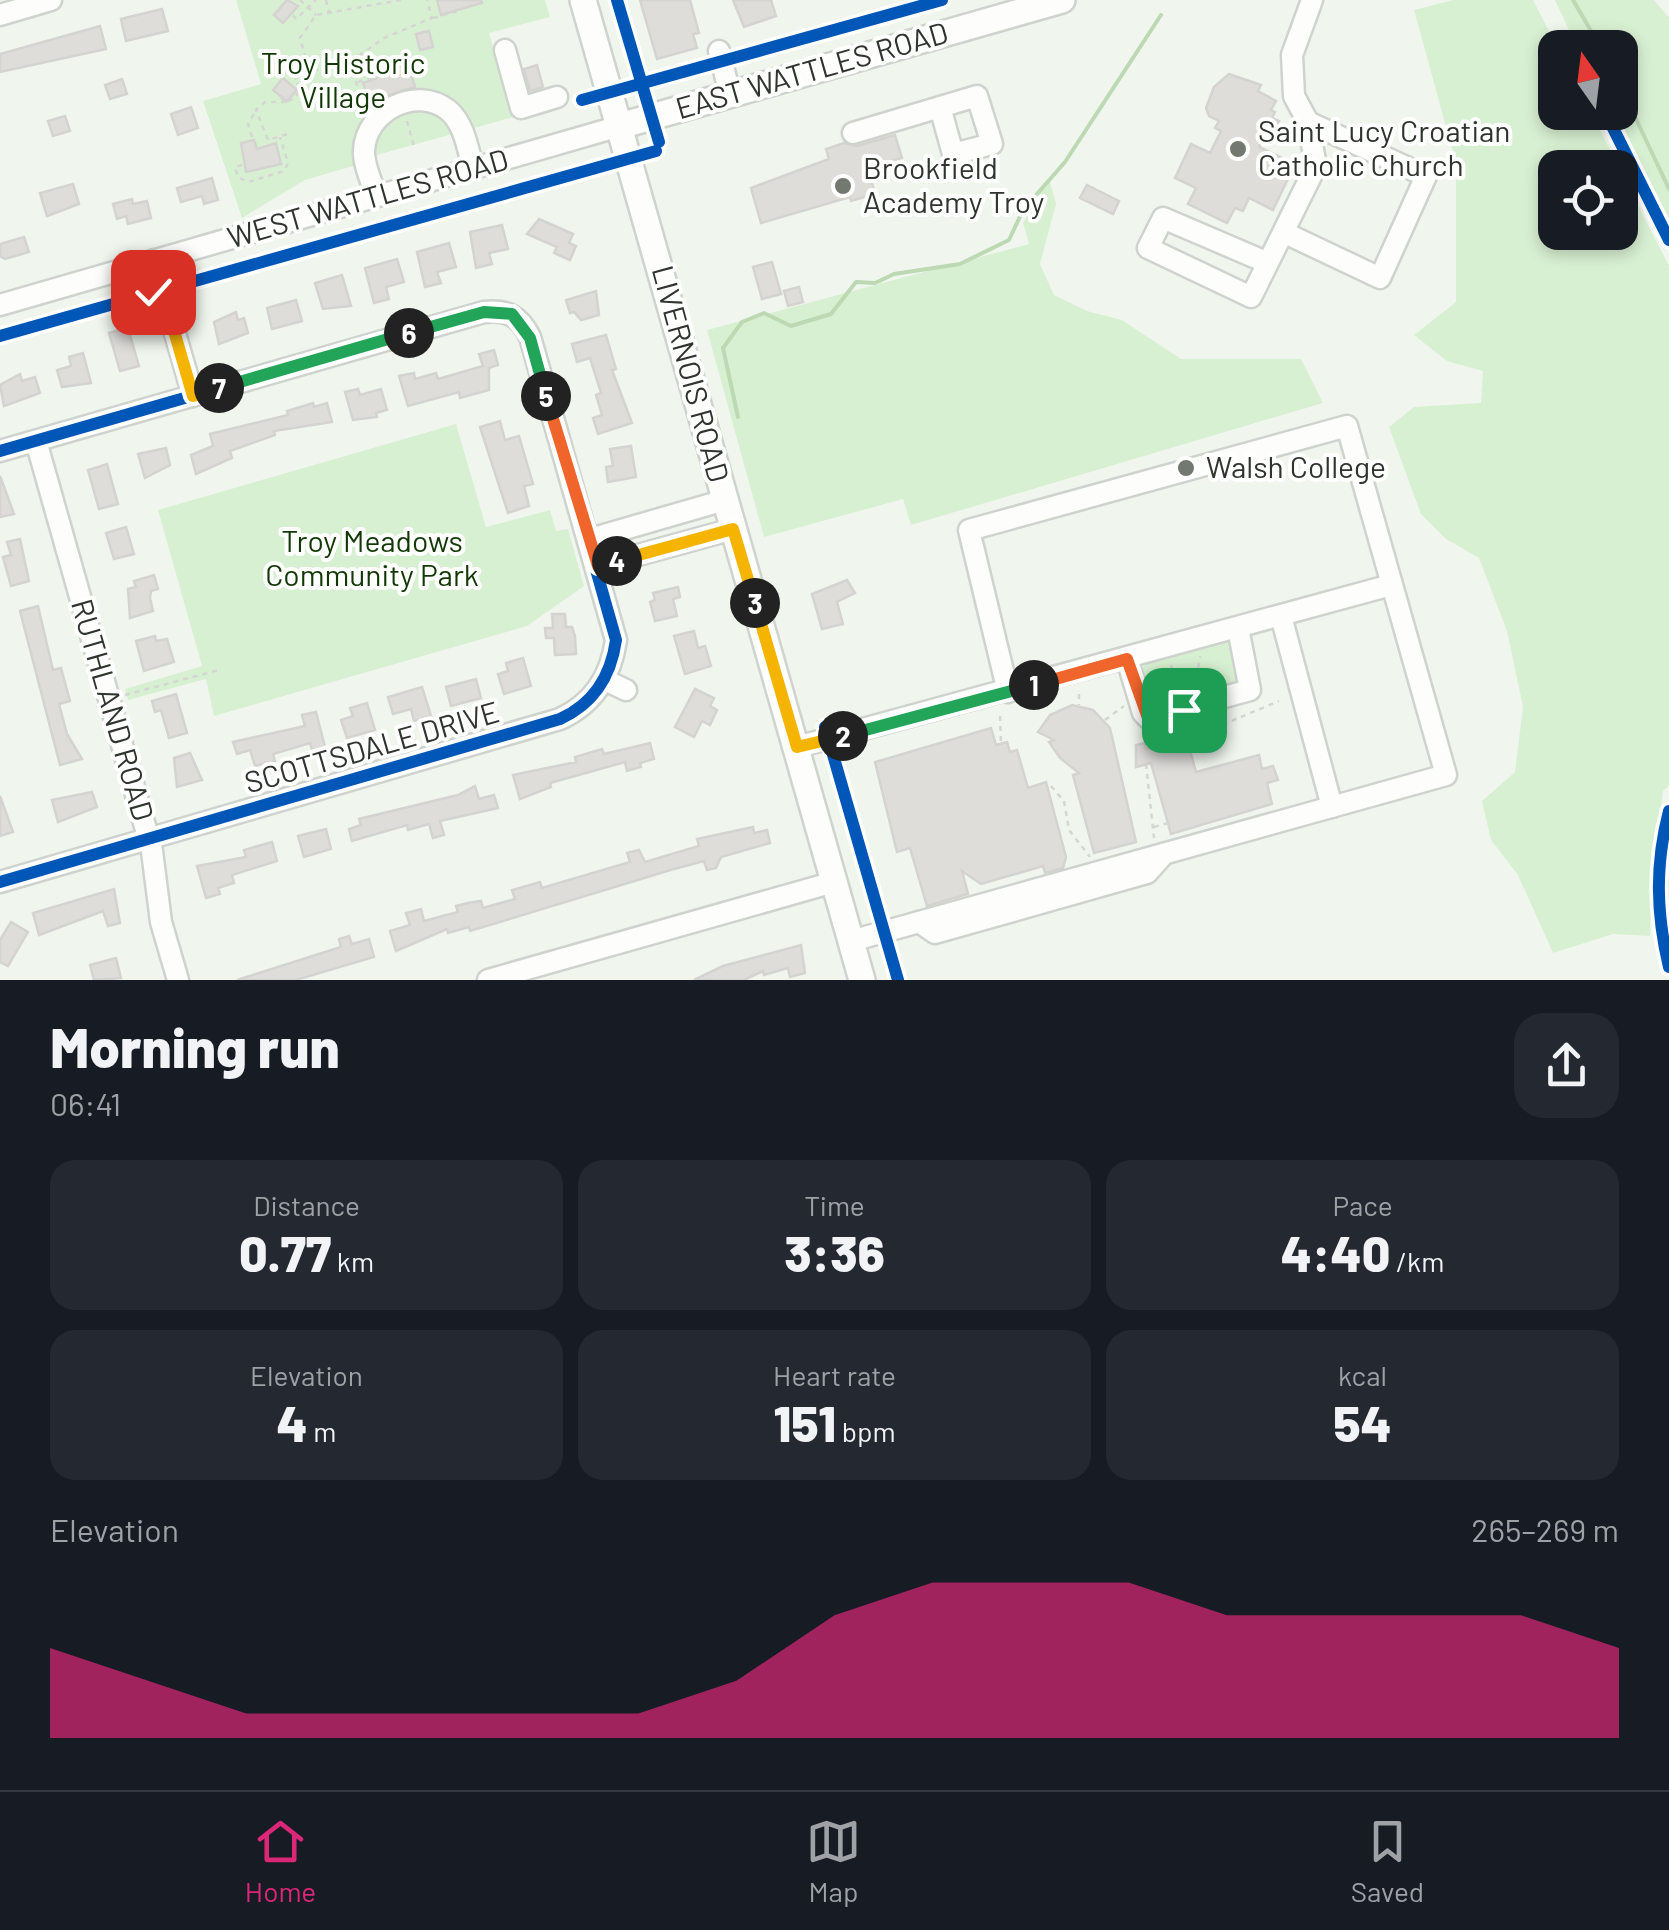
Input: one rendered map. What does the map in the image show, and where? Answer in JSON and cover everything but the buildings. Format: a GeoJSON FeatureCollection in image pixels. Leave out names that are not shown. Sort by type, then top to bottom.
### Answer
{"type":"FeatureCollection","features":[{"type":"Feature","properties":{"kind":"main road","name":"LIVERNOIS ROAD"},"geometry":{"type":"LineString","coordinates":[[582,0],[862,980]]}},
{"type":"Feature","properties":{"kind":"main road","name":"EAST WATTLES ROAD"},"geometry":{"type":"LineString","coordinates":[[620,126],[1062,0]]}},
{"type":"Feature","properties":{"kind":"street"},"geometry":{"type":"LineString","coordinates":[[0,15],[51,0]]}},
{"type":"Feature","properties":{"kind":"street"},"geometry":{"type":"LineString","coordinates":[[1295,0],[1302,22]]}},
{"type":"Feature","properties":{"kind":"street"},"geometry":{"type":"LineString","coordinates":[[1268,263],[1163,218],[1148,248],[1251,297],[1285,234],[1316,166],[1308,122],[1294,96],[1292,55],[1312,0]]}},
{"type":"Feature","properties":{"kind":"street"},"geometry":{"type":"LineString","coordinates":[[504,50],[521,108],[557,98]]}},
{"type":"Feature","properties":{"kind":"street"},"geometry":{"type":"LineString","coordinates":[[719,51],[730,94]]}},
{"type":"Feature","properties":{"kind":"street"},"geometry":{"type":"LineString","coordinates":[[376,196],[364,147],[380,116],[397,104],[422,101],[450,111],[462,129],[473,168]]}},
{"type":"Feature","properties":{"kind":"street"},"geometry":{"type":"LineString","coordinates":[[853,133],[940,107]]}},
{"type":"Feature","properties":{"kind":"street"},"geometry":{"type":"LineString","coordinates":[[1285,234],[1380,278],[1426,176],[1308,122]]}},
{"type":"Feature","properties":{"kind":"street","name":"WEST WATTLES ROAD"},"geometry":{"type":"LineString","coordinates":[[0,305],[620,126]]}},
{"type":"Feature","properties":{"kind":"street"},"geometry":{"type":"LineString","coordinates":[[154,260],[193,396]]}},
{"type":"Feature","properties":{"kind":"street"},"geometry":{"type":"LineString","coordinates":[[0,452],[484,312],[512,314],[530,338],[598,566],[616,640],[604,680],[626,690]]}},
{"type":"Feature","properties":{"kind":"street"},"geometry":{"type":"LineString","coordinates":[[851,941],[1159,850],[1446,775],[1347,426],[969,530],[1008,692]]}},
{"type":"Feature","properties":{"kind":"street","name":"RUTHLAND ROAD"},"geometry":{"type":"LineString","coordinates":[[36,441],[149,838],[162,922],[178,980]]}},
{"type":"Feature","properties":{"kind":"street"},"geometry":{"type":"LineString","coordinates":[[590,539],[725,500]]}},
{"type":"Feature","properties":{"kind":"street"},"geometry":{"type":"LineString","coordinates":[[598,566],[733,529]]}},
{"type":"Feature","properties":{"kind":"street"},"geometry":{"type":"LineString","coordinates":[[797,747],[1392,585]]}},
{"type":"Feature","properties":{"kind":"street"},"geometry":{"type":"LineString","coordinates":[[1281,616],[1332,807]]}},
{"type":"Feature","properties":{"kind":"street"},"geometry":{"type":"LineString","coordinates":[[1127,659],[1148,718],[1215,702],[1246,693],[1252,685],[1238,628]]}},
{"type":"Feature","properties":{"kind":"street","name":"SCOTTSDALE DRIVE"},"geometry":{"type":"LineString","coordinates":[[0,882],[560,720],[584,704],[604,680]]}},
{"type":"Feature","properties":{"kind":"street"},"geometry":{"type":"LineString","coordinates":[[488,980],[834,882]]}},
{"type":"Feature","properties":{"kind":"path"},"geometry":{"type":"LineString","coordinates":[[300,0],[316,16]]}},
{"type":"Feature","properties":{"kind":"path"},"geometry":{"type":"LineString","coordinates":[[293,16],[296,19],[316,0]]}},
{"type":"Feature","properties":{"kind":"path"},"geometry":{"type":"LineString","coordinates":[[326,0],[329,12]]}},
{"type":"Feature","properties":{"kind":"path"},"geometry":{"type":"LineString","coordinates":[[338,0],[340,9]]}},
{"type":"Feature","properties":{"kind":"path"},"geometry":{"type":"LineString","coordinates":[[350,0],[352,8]]}},
{"type":"Feature","properties":{"kind":"path"},"geometry":{"type":"LineString","coordinates":[[368,0],[370,7]]}},
{"type":"Feature","properties":{"kind":"path"},"geometry":{"type":"LineString","coordinates":[[308,67],[300,38],[316,16],[400,0]]}},
{"type":"Feature","properties":{"kind":"path"},"geometry":{"type":"LineString","coordinates":[[427,0],[432,18]]}},
{"type":"Feature","properties":{"kind":"path"},"geometry":{"type":"LineString","coordinates":[[308,67],[324,72],[350,62],[384,38],[459,11]]}},
{"type":"Feature","properties":{"kind":"path"},"geometry":{"type":"LineString","coordinates":[[425,24],[427,32]]}},
{"type":"Feature","properties":{"kind":"path"},"geometry":{"type":"LineString","coordinates":[[413,27],[416,34]]}},
{"type":"Feature","properties":{"kind":"path"},"geometry":{"type":"LineString","coordinates":[[348,52],[363,105]]}},
{"type":"Feature","properties":{"kind":"path"},"geometry":{"type":"LineString","coordinates":[[252,137],[248,124],[256,110],[265,102],[286,102],[299,92],[292,82],[308,67]]}},
{"type":"Feature","properties":{"kind":"path"},"geometry":{"type":"LineString","coordinates":[[356,83],[376,76]]}},
{"type":"Feature","properties":{"kind":"path"},"geometry":{"type":"LineString","coordinates":[[280,97],[286,102]]}},
{"type":"Feature","properties":{"kind":"path"},"geometry":{"type":"LineString","coordinates":[[348,110],[382,100]]}},
{"type":"Feature","properties":{"kind":"path"},"geometry":{"type":"LineString","coordinates":[[256,110],[268,140],[291,133]]}},
{"type":"Feature","properties":{"kind":"path"},"geometry":{"type":"LineString","coordinates":[[242,165],[235,168],[238,177],[248,182],[284,171],[288,163],[280,137]]}},
{"type":"Feature","properties":{"kind":"path"},"geometry":{"type":"LineString","coordinates":[[1180,693],[1198,670],[1200,646]]}},
{"type":"Feature","properties":{"kind":"path"},"geometry":{"type":"LineString","coordinates":[[1169,655],[1182,702]]}},
{"type":"Feature","properties":{"kind":"path"},"geometry":{"type":"LineString","coordinates":[[109,699],[219,670]]}},
{"type":"Feature","properties":{"kind":"path"},"geometry":{"type":"LineString","coordinates":[[1079,694],[1080,706]]}},
{"type":"Feature","properties":{"kind":"path"},"geometry":{"type":"LineString","coordinates":[[1104,720],[1129,702]]}},
{"type":"Feature","properties":{"kind":"path"},"geometry":{"type":"LineString","coordinates":[[1188,743],[1220,725],[1279,702]]}},
{"type":"Feature","properties":{"kind":"path"},"geometry":{"type":"LineString","coordinates":[[1219,714],[1220,725]]}},
{"type":"Feature","properties":{"kind":"path"},"geometry":{"type":"LineString","coordinates":[[1000,716],[1001,744]]}},
{"type":"Feature","properties":{"kind":"path"},"geometry":{"type":"LineString","coordinates":[[1146,764],[1152,828],[1159,850]]}},
{"type":"Feature","properties":{"kind":"path"},"geometry":{"type":"LineString","coordinates":[[1147,778],[1154,775]]}},
{"type":"Feature","properties":{"kind":"path"},"geometry":{"type":"LineString","coordinates":[[1052,786],[1065,804],[1069,830],[1091,863]]}},
{"type":"Feature","properties":{"kind":"path"},"geometry":{"type":"LineString","coordinates":[[1152,828],[1168,823]]}},
{"type":"Feature","properties":{"kind":"green space","name":"Troy Historic Village"},"geometry":{"type":"Polygon","coordinates":[[[236,0],[545,0],[550,17],[489,33],[514,117],[359,160],[353,166],[305,180],[242,218],[203,101],[261,84],[236,0]]]}},
{"type":"Feature","properties":{"kind":"green space"},"geometry":{"type":"Polygon","coordinates":[[[1453,0],[1533,0],[1548,30],[1538,30],[1538,130],[1600,130],[1610,150],[1538,150],[1538,250],[1638,250],[1638,205],[1669,266],[1669,785],[1663,791],[1652,874],[1650,936],[1613,934],[1553,953],[1518,875],[1491,840],[1482,801],[1515,772],[1523,707],[1507,631],[1479,558],[1446,539],[1421,514],[1389,427],[1414,407],[1481,403],[1483,371],[1447,361],[1414,335],[1456,302],[1456,163],[1414,10],[1453,0]]]}},
{"type":"Feature","properties":{"kind":"green space"},"geometry":{"type":"Polygon","coordinates":[[[1555,0],[1654,0],[1669,18],[1669,233],[1638,173],[1638,150],[1626,150],[1616,130],[1638,130],[1638,30],[1569,30],[1555,0]]]}},
{"type":"Feature","properties":{"kind":"green space"},"geometry":{"type":"Polygon","coordinates":[[[1049,178],[1056,204],[1040,264],[1054,295],[1087,311],[1122,320],[1181,359],[1301,359],[1323,403],[911,525],[903,499],[764,537],[707,330],[1029,244],[1023,223],[1049,178]]]}},
{"type":"Feature","properties":{"kind":"green space","name":"Troy Meadows Community Park"},"geometry":{"type":"Polygon","coordinates":[[[456,424],[486,527],[550,510],[556,531],[568,529],[584,586],[527,626],[214,716],[206,679],[128,700],[125,689],[202,666],[158,510],[456,424]]]}},
{"type":"Feature","properties":{"kind":"green space"},"geometry":{"type":"Polygon","coordinates":[[[1227,638],[1238,646],[1243,683],[1157,708],[1141,670],[1147,661],[1227,638]]]}},
{"type":"Feature","properties":{"kind":"green space"},"geometry":{"type":"Polygon","coordinates":[[[1669,846],[1669,950],[1663,926],[1662,849],[1669,846]]]}},
{"type":"Feature","properties":{"kind":"waterway"},"geometry":{"type":"LineString","coordinates":[[1573,0],[1590,30]]}},
{"type":"Feature","properties":{"kind":"waterway"},"geometry":{"type":"LineString","coordinates":[[738,417],[723,348],[742,322],[764,313],[791,326],[831,314],[856,282],[875,283],[894,274],[960,264],[1009,240],[1023,210],[1065,162],[1161,15]]}},
{"type":"Feature","properties":{"kind":"waterway"},"geometry":{"type":"LineString","coordinates":[[1638,123],[1669,189]]}},
{"type":"Feature","properties":{"kind":"cycle path"},"geometry":{"type":"LineString","coordinates":[[617,0],[659,142]]}},
{"type":"Feature","properties":{"kind":"cycle path"},"geometry":{"type":"LineString","coordinates":[[582,100],[942,0]]}},
{"type":"Feature","properties":{"kind":"cycle path"},"geometry":{"type":"LineString","coordinates":[[1614,130],[1669,240]]}},
{"type":"Feature","properties":{"kind":"cycle path"},"geometry":{"type":"LineString","coordinates":[[0,336],[656,151]]}},
{"type":"Feature","properties":{"kind":"cycle path"},"geometry":{"type":"LineString","coordinates":[[0,451],[484,312],[506,313],[522,324],[530,337],[616,640],[605,677],[591,697],[560,719],[0,882]]}},
{"type":"Feature","properties":{"kind":"cycle path"},"geometry":{"type":"LineString","coordinates":[[825,727],[898,980]]}},
{"type":"Feature","properties":{"kind":"cycle path"},"geometry":{"type":"LineString","coordinates":[[1669,811],[1659,889],[1669,967]]}},
{"type":"Feature","properties":{"kind":"place","name":"Saint Lucy Croatian Catholic Church"},"geometry":{"type":"Point","coordinates":[1238,149]}},
{"type":"Feature","properties":{"kind":"place","name":"Brookfield Academy Troy"},"geometry":{"type":"Point","coordinates":[843,186]}},
{"type":"Feature","properties":{"kind":"place","name":"Walsh College"},"geometry":{"type":"Point","coordinates":[1186,468]}},
{"type":"Feature","properties":{"kind":"route"},"geometry":{"type":"LineString","coordinates":[[153,292],[162,290],[193,396],[484,312],[512,314],[530,338],[598,566],[733,529],[797,747],[1127,659],[1143,713],[1148,718],[1184,710]]}}]}
